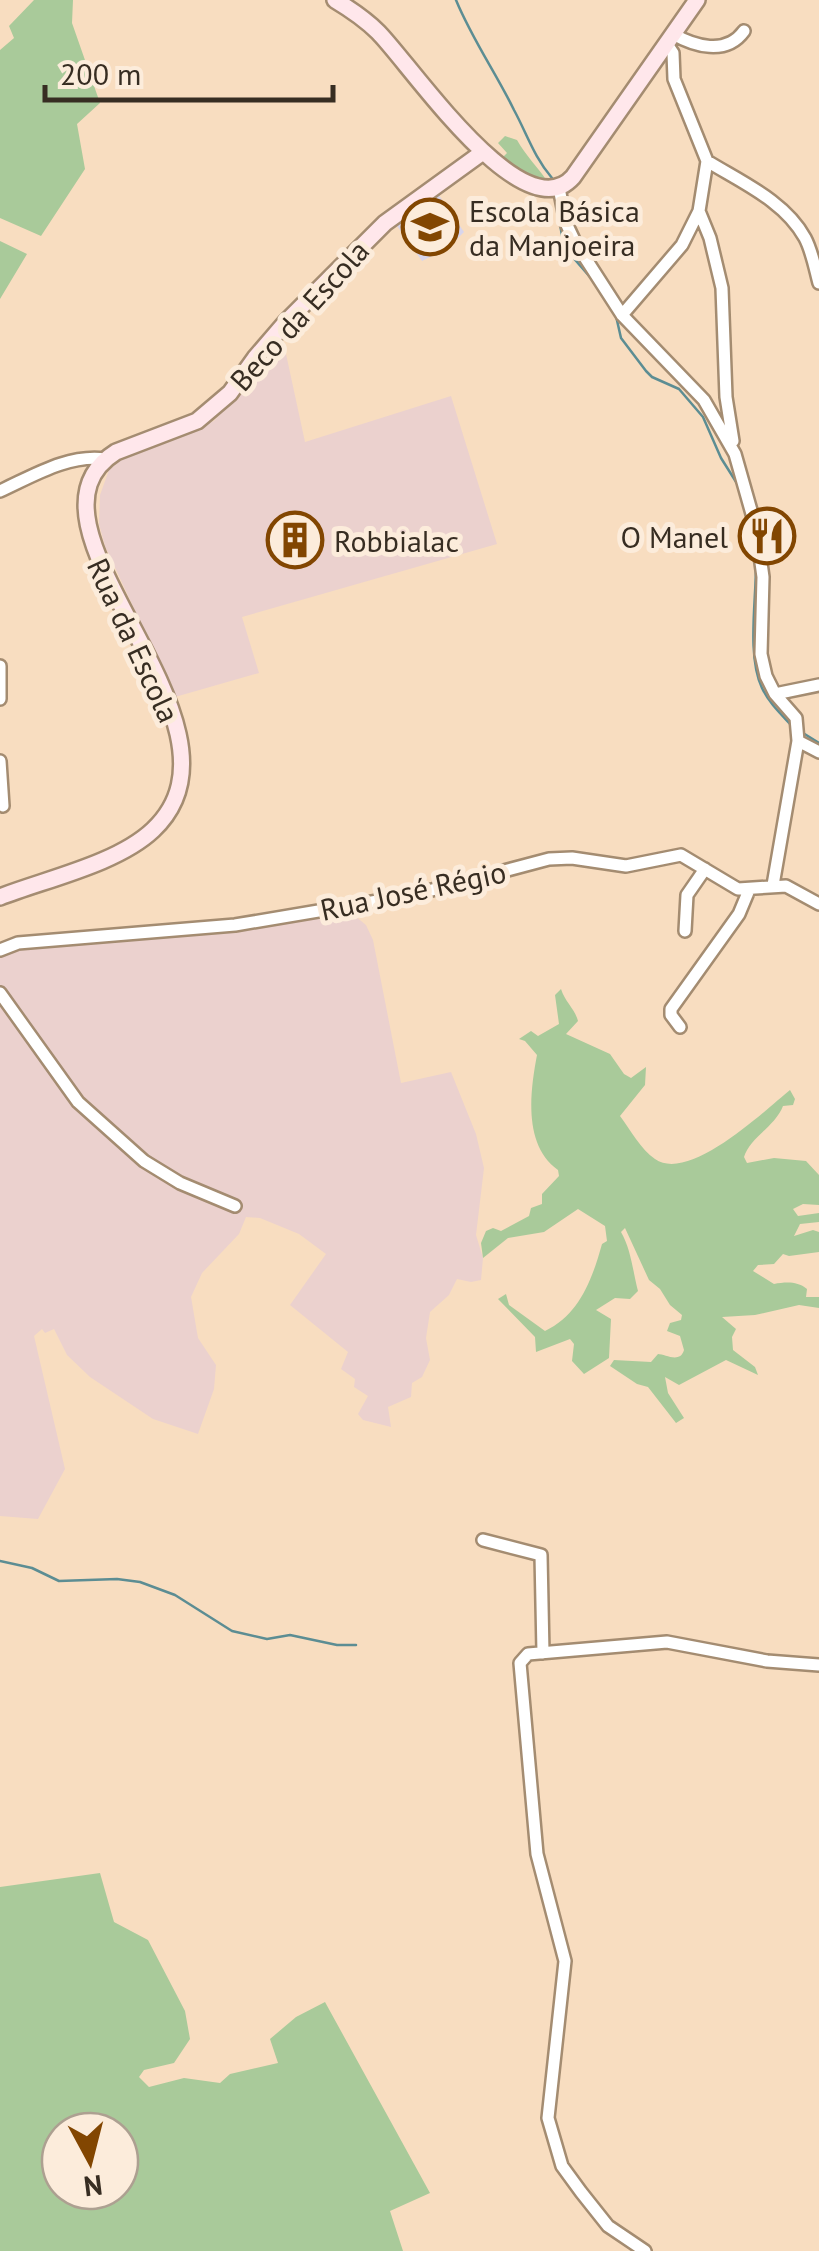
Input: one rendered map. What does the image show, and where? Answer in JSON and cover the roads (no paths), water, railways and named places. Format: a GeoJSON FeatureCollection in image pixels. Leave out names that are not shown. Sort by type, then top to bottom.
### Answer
{"type":"FeatureCollection","features":[{"type":"Feature","properties":{"kind":"street"},"geometry":{"type":"LineString","coordinates":[[334,0],[377,31],[483,152],[522,182],[552,189],[574,176],[697,0]]}},
{"type":"Feature","properties":{"kind":"street"},"geometry":{"type":"LineString","coordinates":[[670,39],[701,48],[727,43],[744,31]]}},
{"type":"Feature","properties":{"kind":"street"},"geometry":{"type":"LineString","coordinates":[[622,314],[682,245],[699,211],[707,161],[674,79],[670,39]]}},
{"type":"Feature","properties":{"kind":"street","name":"Beco da Escola"},"geometry":{"type":"LineString","coordinates":[[105,459],[197,420],[230,393],[286,322],[385,222],[483,152]]}},
{"type":"Feature","properties":{"kind":"street"},"geometry":{"type":"LineString","coordinates":[[707,161],[770,199],[784,212],[805,239],[819,283]]}},
{"type":"Feature","properties":{"kind":"street"},"geometry":{"type":"LineString","coordinates":[[552,189],[575,242],[622,314],[704,400],[736,454]]}},
{"type":"Feature","properties":{"kind":"street"},"geometry":{"type":"LineString","coordinates":[[699,211],[722,288],[726,397],[756,528],[763,578],[762,654],[766,676],[775,694],[796,718],[798,734],[773,886]]}},
{"type":"Feature","properties":{"kind":"street"},"geometry":{"type":"LineString","coordinates":[[0,491],[64,463],[90,457],[105,459]]}},
{"type":"Feature","properties":{"kind":"street","name":"Rua da Escola"},"geometry":{"type":"LineString","coordinates":[[0,897],[124,850],[151,832],[171,810],[184,774],[180,738],[160,688],[86,537],[83,500],[93,473],[105,459]]}},
{"type":"Feature","properties":{"kind":"street"},"geometry":{"type":"LineString","coordinates":[[0,666],[0,698]]}},
{"type":"Feature","properties":{"kind":"street"},"geometry":{"type":"LineString","coordinates":[[775,694],[819,685]]}},
{"type":"Feature","properties":{"kind":"street"},"geometry":{"type":"LineString","coordinates":[[798,734],[819,752]]}},
{"type":"Feature","properties":{"kind":"street"},"geometry":{"type":"LineString","coordinates":[[0,761],[3,806]]}},
{"type":"Feature","properties":{"kind":"street","name":"Rua José Régio"},"geometry":{"type":"LineString","coordinates":[[0,950],[18,942],[163,933],[286,917],[450,887],[549,859],[572,858],[626,866],[680,856],[738,889],[750,890]]}},
{"type":"Feature","properties":{"kind":"street"},"geometry":{"type":"LineString","coordinates":[[685,931],[688,895],[705,869]]}},
{"type":"Feature","properties":{"kind":"street"},"geometry":{"type":"LineString","coordinates":[[680,1026],[671,1016],[671,1009],[739,914],[750,890],[786,886],[817,900]]}},
{"type":"Feature","properties":{"kind":"street"},"geometry":{"type":"LineString","coordinates":[[0,993],[78,1102],[144,1161],[180,1184],[236,1206]]}},
{"type":"Feature","properties":{"kind":"street"},"geometry":{"type":"LineString","coordinates":[[483,1540],[541,1555],[543,1653]]}},
{"type":"Feature","properties":{"kind":"street"},"geometry":{"type":"LineString","coordinates":[[645,2251],[608,2226],[562,2166],[548,2118],[565,1961],[537,1854],[520,1663],[528,1654],[667,1642],[767,1661],[819,1665]]}},
{"type":"Feature","properties":{"kind":"waterway"},"geometry":{"type":"LineString","coordinates":[[456,0],[535,154],[552,178]]}},
{"type":"Feature","properties":{"kind":"waterway"},"geometry":{"type":"LineString","coordinates":[[555,196],[564,247],[590,277]]}},
{"type":"Feature","properties":{"kind":"waterway"},"geometry":{"type":"LineString","coordinates":[[616,316],[621,338],[646,371],[679,389],[703,417],[738,485]]}},
{"type":"Feature","properties":{"kind":"waterway"},"geometry":{"type":"LineString","coordinates":[[747,517],[752,539]]}},
{"type":"Feature","properties":{"kind":"waterway"},"geometry":{"type":"LineString","coordinates":[[756,566],[757,675],[768,699],[792,726]]}},
{"type":"Feature","properties":{"kind":"waterway"},"geometry":{"type":"LineString","coordinates":[[803,733],[819,743]]}},
{"type":"Feature","properties":{"kind":"waterway"},"geometry":{"type":"LineString","coordinates":[[0,1561],[32,1568],[59,1581],[140,1582],[175,1595],[232,1631],[267,1639],[290,1635],[356,1645]]}},
{"type":"Feature","properties":{"kind":"place","name":"Escola Básica da Manjoeira"},"geometry":{"type":"Point","coordinates":[430,227]}},
{"type":"Feature","properties":{"kind":"place","name":"O Manel"},"geometry":{"type":"Point","coordinates":[767,536]}},
{"type":"Feature","properties":{"kind":"place","name":"Robbialac"},"geometry":{"type":"Point","coordinates":[295,540]}}]}
